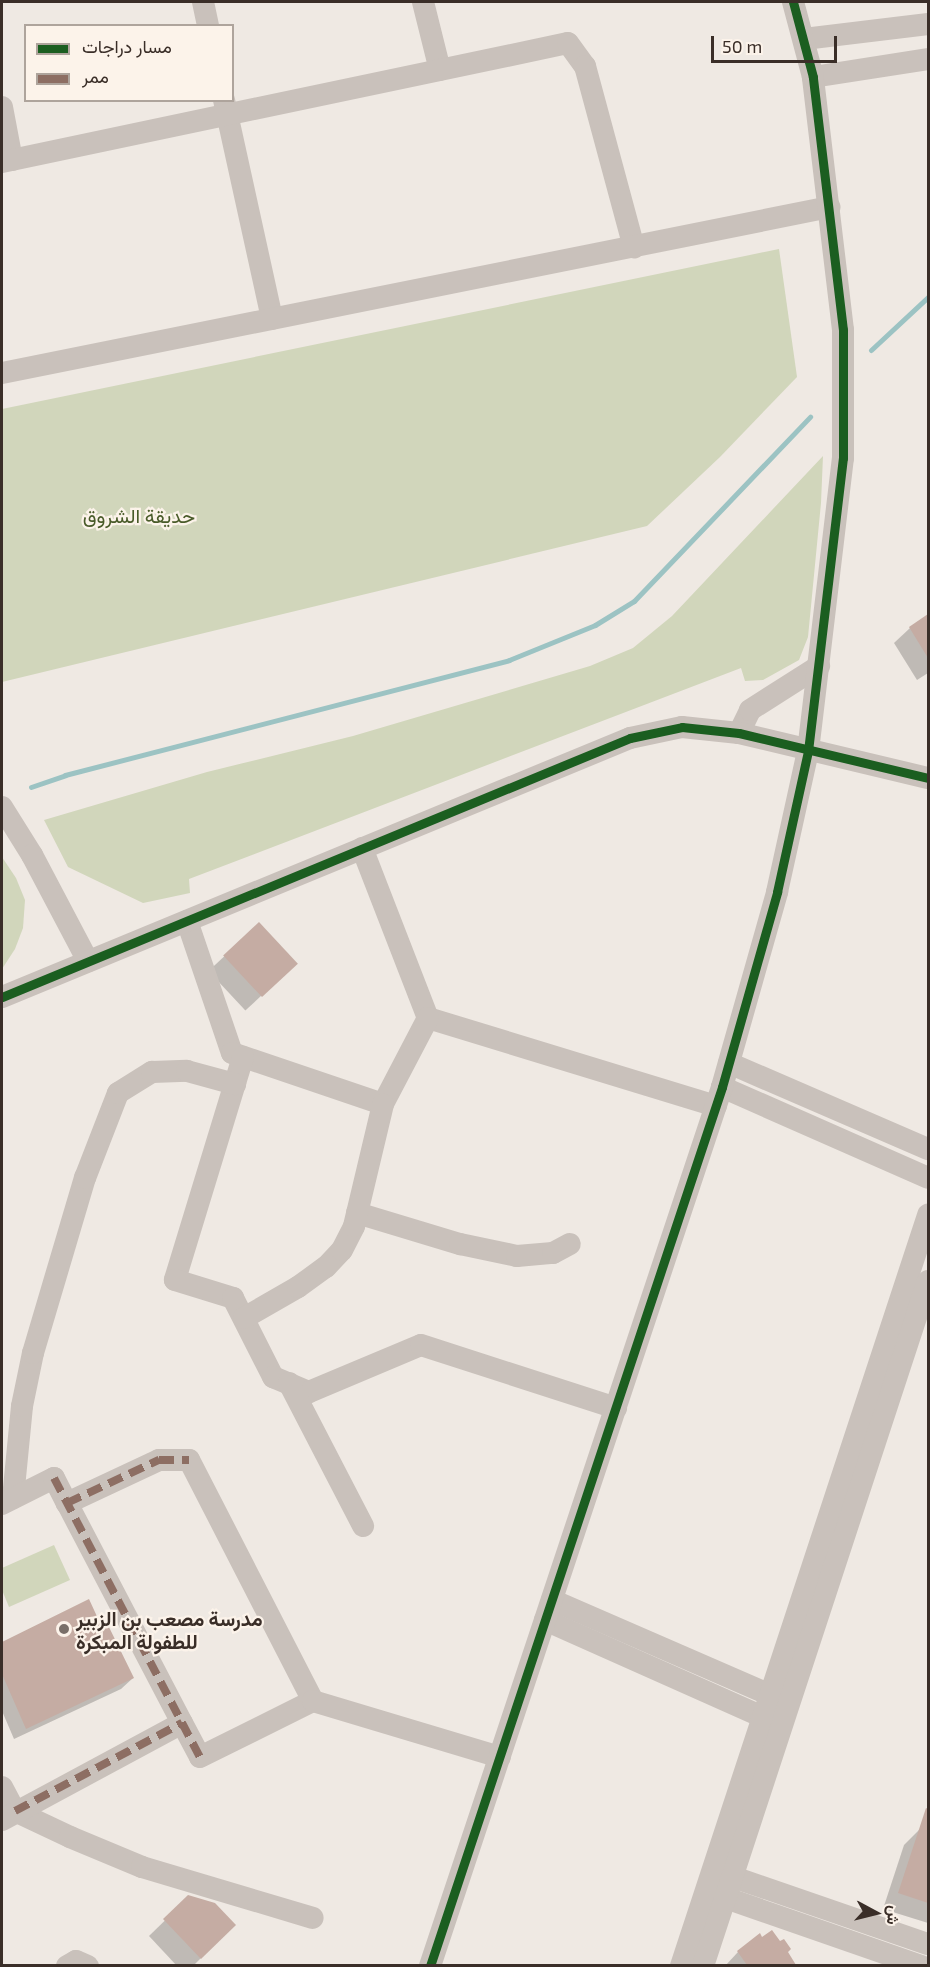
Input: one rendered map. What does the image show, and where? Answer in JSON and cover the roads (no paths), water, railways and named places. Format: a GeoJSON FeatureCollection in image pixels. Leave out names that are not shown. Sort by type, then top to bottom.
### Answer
{"type":"FeatureCollection","features":[{"type":"Feature","properties":{"kind":"street"},"geometry":{"type":"LineString","coordinates":[[203,2],[208,24]]}},
{"type":"Feature","properties":{"kind":"street"},"geometry":{"type":"LineString","coordinates":[[423,2],[440,70]]}},
{"type":"Feature","properties":{"kind":"street"},"geometry":{"type":"LineString","coordinates":[[430,1965],[719,1097],[777,892],[808,751],[843,458],[843,330],[813,77],[793,2]]}},
{"type":"Feature","properties":{"kind":"street"},"geometry":{"type":"LineString","coordinates":[[804,39],[928,24]]}},
{"type":"Feature","properties":{"kind":"street"},"geometry":{"type":"LineString","coordinates":[[2,107],[7,160],[226,107],[440,70],[568,43],[585,66],[634,246]]}},
{"type":"Feature","properties":{"kind":"street"},"geometry":{"type":"LineString","coordinates":[[813,77],[928,59]]}},
{"type":"Feature","properties":{"kind":"street"},"geometry":{"type":"LineString","coordinates":[[226,107],[272,319]]}},
{"type":"Feature","properties":{"kind":"street"},"geometry":{"type":"LineString","coordinates":[[2,373],[830,207]]}},
{"type":"Feature","properties":{"kind":"street"},"geometry":{"type":"LineString","coordinates":[[739,733],[750,710],[819,666]]}},
{"type":"Feature","properties":{"kind":"street"},"geometry":{"type":"LineString","coordinates":[[2,997],[630,738],[682,727],[739,733],[928,778]]}},
{"type":"Feature","properties":{"kind":"street"},"geometry":{"type":"LineString","coordinates":[[2,807],[32,855],[88,961]]}},
{"type":"Feature","properties":{"kind":"street"},"geometry":{"type":"LineString","coordinates":[[244,1318],[298,1287],[326,1267],[342,1250],[354,1226],[383,1104],[428,1018],[362,848]]}},
{"type":"Feature","properties":{"kind":"street"},"geometry":{"type":"LineString","coordinates":[[187,921],[232,1053],[383,1104]]}},
{"type":"Feature","properties":{"kind":"street"},"geometry":{"type":"LineString","coordinates":[[428,1018],[719,1097],[928,1178]]}},
{"type":"Feature","properties":{"kind":"street"},"geometry":{"type":"LineString","coordinates":[[243,1057],[175,1280],[233,1298],[273,1377],[309,1392],[421,1346],[616,1408]]}},
{"type":"Feature","properties":{"kind":"street"},"geometry":{"type":"LineString","coordinates":[[729,1063],[928,1149]]}},
{"type":"Feature","properties":{"kind":"street"},"geometry":{"type":"LineString","coordinates":[[7,1501],[33,1353],[85,1179],[118,1093],[152,1072],[187,1071],[235,1084]]}},
{"type":"Feature","properties":{"kind":"street"},"geometry":{"type":"LineString","coordinates":[[357,1213],[460,1244],[517,1256],[553,1253],[570,1244]]}},
{"type":"Feature","properties":{"kind":"street"},"geometry":{"type":"LineString","coordinates":[[703,1965],[763,1717],[928,1215]]}},
{"type":"Feature","properties":{"kind":"street"},"geometry":{"type":"LineString","coordinates":[[681,1965],[722,1886],[786,1715],[928,1281]]}},
{"type":"Feature","properties":{"kind":"street"},"geometry":{"type":"LineString","coordinates":[[289,1383],[363,1526]]}},
{"type":"Feature","properties":{"kind":"street"},"geometry":{"type":"LineString","coordinates":[[67,1503],[159,1460],[189,1461],[313,1701]]}},
{"type":"Feature","properties":{"kind":"street"},"geometry":{"type":"LineString","coordinates":[[7,1501],[54,1478],[200,1756],[313,1701],[500,1757]]}},
{"type":"Feature","properties":{"kind":"street"},"geometry":{"type":"LineString","coordinates":[[549,1610],[770,1695],[786,1715]]}},
{"type":"Feature","properties":{"kind":"street"},"geometry":{"type":"LineString","coordinates":[[549,1610],[763,1717],[786,1715]]}},
{"type":"Feature","properties":{"kind":"street"},"geometry":{"type":"LineString","coordinates":[[8,1816],[182,1723]]}},
{"type":"Feature","properties":{"kind":"street"},"geometry":{"type":"LineString","coordinates":[[2,1787],[8,1816]]}},
{"type":"Feature","properties":{"kind":"street"},"geometry":{"type":"LineString","coordinates":[[8,1816],[142,1867],[313,1918]]}},
{"type":"Feature","properties":{"kind":"street"},"geometry":{"type":"LineString","coordinates":[[722,1886],[928,1944]]}},
{"type":"Feature","properties":{"kind":"street"},"geometry":{"type":"LineString","coordinates":[[722,1886],[921,1965]]}},
{"type":"Feature","properties":{"kind":"street"},"geometry":{"type":"LineString","coordinates":[[67,1965],[76,1961],[88,1965]]}},
{"type":"Feature","properties":{"kind":"waterway"},"geometry":{"type":"LineString","coordinates":[[871,350],[928,297]]}},
{"type":"Feature","properties":{"kind":"waterway"},"geometry":{"type":"LineString","coordinates":[[31,787],[65,775],[509,660],[595,625],[634,601],[810,417]]}},
{"type":"Feature","properties":{"kind":"place","name":"مدرسة مصعب بن الزبير للطفولة المبكرة"},"geometry":{"type":"Point","coordinates":[64,1629]}},
{"type":"Feature","properties":{"kind":"park label","name":"حديقة الشروق"},"geometry":{"type":"Point","coordinates":[139,515]}}]}
